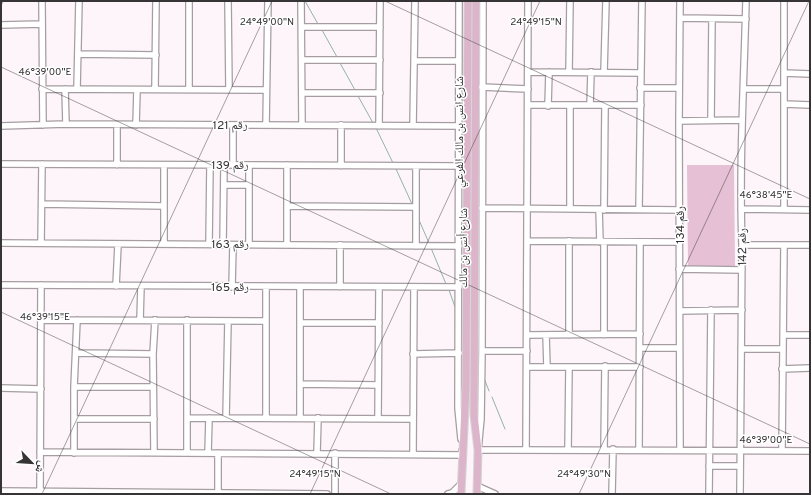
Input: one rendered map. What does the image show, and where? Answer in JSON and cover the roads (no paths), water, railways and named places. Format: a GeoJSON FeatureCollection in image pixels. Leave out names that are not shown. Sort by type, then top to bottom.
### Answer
{"type":"FeatureCollection","features":[{"type":"Feature","properties":{"kind":"main road","name":"شارع أنس بن مالك"},"geometry":{"type":"LineString","coordinates":[[461,494],[466,385],[468,1]]}},
{"type":"Feature","properties":{"kind":"main road","name":"شارع أنس بن مالك"},"geometry":{"type":"LineString","coordinates":[[476,1],[474,114],[474,415],[478,450],[477,490]]}},
{"type":"Feature","properties":{"kind":"street"},"geometry":{"type":"LineString","coordinates":[[42,1],[43,125]]}},
{"type":"Feature","properties":{"kind":"street"},"geometry":{"type":"LineString","coordinates":[[77,89],[78,1]]}},
{"type":"Feature","properties":{"kind":"street"},"geometry":{"type":"LineString","coordinates":[[155,89],[156,1]]}},
{"type":"Feature","properties":{"kind":"street"},"geometry":{"type":"LineString","coordinates":[[189,1],[189,89]]}},
{"type":"Feature","properties":{"kind":"street"},"geometry":{"type":"LineString","coordinates":[[228,1],[229,89]]}},
{"type":"Feature","properties":{"kind":"street"},"geometry":{"type":"LineString","coordinates":[[266,125],[268,1]]}},
{"type":"Feature","properties":{"kind":"street"},"geometry":{"type":"LineString","coordinates":[[301,1],[302,125]]}},
{"type":"Feature","properties":{"kind":"street"},"geometry":{"type":"LineString","coordinates":[[379,126],[380,1]]}},
{"type":"Feature","properties":{"kind":"street"},"geometry":{"type":"LineString","coordinates":[[413,126],[415,1]]}},
{"type":"Feature","properties":{"kind":"street","name":"شارع انس بن مالك الفرعي"},"geometry":{"type":"LineString","coordinates":[[459,1],[458,408],[462,455]]}},
{"type":"Feature","properties":{"kind":"street","name":"شارع انس بن مالك الفرعي"},"geometry":{"type":"LineString","coordinates":[[478,450],[481,419],[482,351],[483,1]]}},
{"type":"Feature","properties":{"kind":"street"},"geometry":{"type":"LineString","coordinates":[[526,450],[528,1]]}},
{"type":"Feature","properties":{"kind":"street"},"geometry":{"type":"LineString","coordinates":[[569,72],[570,1]]}},
{"type":"Feature","properties":{"kind":"street"},"geometry":{"type":"LineString","coordinates":[[604,72],[606,1]]}},
{"type":"Feature","properties":{"kind":"street"},"geometry":{"type":"LineString","coordinates":[[639,209],[642,1]]}},
{"type":"Feature","properties":{"kind":"street","name":"رقم 134"},"geometry":{"type":"LineString","coordinates":[[680,1],[680,450]]}},
{"type":"Feature","properties":{"kind":"street","name":"رقم 142"},"geometry":{"type":"LineString","coordinates":[[740,494],[742,120],[746,1]]}},
{"type":"Feature","properties":{"kind":"street"},"geometry":{"type":"LineString","coordinates":[[784,1],[784,209]]}},
{"type":"Feature","properties":{"kind":"street"},"geometry":{"type":"LineString","coordinates":[[680,18],[746,19]]}},
{"type":"Feature","properties":{"kind":"street"},"geometry":{"type":"LineString","coordinates":[[711,120],[712,19]]}},
{"type":"Feature","properties":{"kind":"street"},"geometry":{"type":"LineString","coordinates":[[1,25],[42,24]]}},
{"type":"Feature","properties":{"kind":"street"},"geometry":{"type":"LineString","coordinates":[[302,27],[380,27]]}},
{"type":"Feature","properties":{"kind":"street"},"geometry":{"type":"LineString","coordinates":[[78,54],[156,55]]}},
{"type":"Feature","properties":{"kind":"street"},"geometry":{"type":"LineString","coordinates":[[302,60],[380,60]]}},
{"type":"Feature","properties":{"kind":"street"},"geometry":{"type":"LineString","coordinates":[[414,61],[459,61]]}},
{"type":"Feature","properties":{"kind":"street"},"geometry":{"type":"LineString","coordinates":[[528,72],[640,73]]}},
{"type":"Feature","properties":{"kind":"street"},"geometry":{"type":"LineString","coordinates":[[548,106],[549,72]]}},
{"type":"Feature","properties":{"kind":"street"},"geometry":{"type":"LineString","coordinates":[[590,105],[591,72]]}},
{"type":"Feature","properties":{"kind":"street"},"geometry":{"type":"LineString","coordinates":[[784,73],[810,74]]}},
{"type":"Feature","properties":{"kind":"street"},"geometry":{"type":"LineString","coordinates":[[482,87],[528,89]]}},
{"type":"Feature","properties":{"kind":"street"},"geometry":{"type":"LineString","coordinates":[[640,88],[679,88]]}},
{"type":"Feature","properties":{"kind":"street"},"geometry":{"type":"LineString","coordinates":[[42,89],[266,90]]}},
{"type":"Feature","properties":{"kind":"street"},"geometry":{"type":"LineString","coordinates":[[65,89],[66,124]]}},
{"type":"Feature","properties":{"kind":"street"},"geometry":{"type":"LineString","coordinates":[[744,89],[784,89]]}},
{"type":"Feature","properties":{"kind":"street"},"geometry":{"type":"LineString","coordinates":[[136,125],[137,90]]}},
{"type":"Feature","properties":{"kind":"street"},"geometry":{"type":"LineString","coordinates":[[302,93],[380,93]]}},
{"type":"Feature","properties":{"kind":"street"},"geometry":{"type":"LineString","coordinates":[[784,104],[810,105]]}},
{"type":"Feature","properties":{"kind":"street"},"geometry":{"type":"LineString","coordinates":[[528,106],[641,105]]}},
{"type":"Feature","properties":{"kind":"street"},"geometry":{"type":"LineString","coordinates":[[570,106],[570,209]]}},
{"type":"Feature","properties":{"kind":"street"},"geometry":{"type":"LineString","coordinates":[[604,335],[602,210],[606,106]]}},
{"type":"Feature","properties":{"kind":"street"},"geometry":{"type":"LineString","coordinates":[[679,121],[742,120]]}},
{"type":"Feature","properties":{"kind":"street","name":"رقم 121"},"geometry":{"type":"LineString","coordinates":[[1,126],[66,124],[459,126]]}},
{"type":"Feature","properties":{"kind":"street"},"geometry":{"type":"LineString","coordinates":[[117,125],[117,165]]}},
{"type":"Feature","properties":{"kind":"street"},"geometry":{"type":"LineString","coordinates":[[341,125],[341,166]]}},
{"type":"Feature","properties":{"kind":"street"},"geometry":{"type":"LineString","coordinates":[[233,126],[233,165]]}},
{"type":"Feature","properties":{"kind":"street","name":"رقم 139"},"geometry":{"type":"LineString","coordinates":[[1,164],[459,166]]}},
{"type":"Feature","properties":{"kind":"street"},"geometry":{"type":"LineString","coordinates":[[41,243],[42,164]]}},
{"type":"Feature","properties":{"kind":"street"},"geometry":{"type":"LineString","coordinates":[[164,165],[164,244]]}},
{"type":"Feature","properties":{"kind":"street"},"geometry":{"type":"LineString","coordinates":[[210,165],[210,244]]}},
{"type":"Feature","properties":{"kind":"street"},"geometry":{"type":"LineString","coordinates":[[223,244],[224,165]]}},
{"type":"Feature","properties":{"kind":"street"},"geometry":{"type":"LineString","coordinates":[[249,245],[250,165]]}},
{"type":"Feature","properties":{"kind":"street"},"geometry":{"type":"LineString","coordinates":[[287,165],[287,245]]}},
{"type":"Feature","properties":{"kind":"street"},"geometry":{"type":"LineString","coordinates":[[416,166],[416,246]]}},
{"type":"Feature","properties":{"kind":"street"},"geometry":{"type":"LineString","coordinates":[[224,185],[249,185]]}},
{"type":"Feature","properties":{"kind":"street"},"geometry":{"type":"LineString","coordinates":[[474,201],[482,300]]}},
{"type":"Feature","properties":{"kind":"street"},"geometry":{"type":"LineString","coordinates":[[42,204],[164,206]]}},
{"type":"Feature","properties":{"kind":"street"},"geometry":{"type":"LineString","coordinates":[[287,206],[416,207]]}},
{"type":"Feature","properties":{"kind":"street"},"geometry":{"type":"LineString","coordinates":[[459,287],[467,206]]}},
{"type":"Feature","properties":{"kind":"street"},"geometry":{"type":"LineString","coordinates":[[482,208],[680,210]]}},
{"type":"Feature","properties":{"kind":"street"},"geometry":{"type":"LineString","coordinates":[[741,209],[810,210]]}},
{"type":"Feature","properties":{"kind":"street"},"geometry":{"type":"LineString","coordinates":[[527,241],[680,242]]}},
{"type":"Feature","properties":{"kind":"street"},"geometry":{"type":"LineString","coordinates":[[569,241],[569,335]]}},
{"type":"Feature","properties":{"kind":"street"},"geometry":{"type":"LineString","coordinates":[[639,450],[640,242]]}},
{"type":"Feature","properties":{"kind":"street","name":"رقم 163"},"geometry":{"type":"LineString","coordinates":[[1,243],[118,245],[223,244],[459,246]]}},
{"type":"Feature","properties":{"kind":"street"},"geometry":{"type":"LineString","coordinates":[[116,286],[118,245]]}},
{"type":"Feature","properties":{"kind":"street"},"geometry":{"type":"LineString","coordinates":[[232,287],[233,245]]}},
{"type":"Feature","properties":{"kind":"street"},"geometry":{"type":"LineString","coordinates":[[340,245],[340,287]]}},
{"type":"Feature","properties":{"kind":"street"},"geometry":{"type":"LineString","coordinates":[[742,245],[810,245]]}},
{"type":"Feature","properties":{"kind":"street"},"geometry":{"type":"LineString","coordinates":[[782,451],[784,245]]}},
{"type":"Feature","properties":{"kind":"street"},"geometry":{"type":"LineString","coordinates":[[679,269],[742,270]]}},
{"type":"Feature","properties":{"kind":"street","name":"رقم 165"},"geometry":{"type":"LineString","coordinates":[[1,285],[459,287]]}},
{"type":"Feature","properties":{"kind":"street"},"geometry":{"type":"LineString","coordinates":[[40,493],[41,285]]}},
{"type":"Feature","properties":{"kind":"street"},"geometry":{"type":"LineString","coordinates":[[140,320],[141,286]]}},
{"type":"Feature","properties":{"kind":"street"},"geometry":{"type":"LineString","coordinates":[[266,287],[266,418]]}},
{"type":"Feature","properties":{"kind":"street"},"geometry":{"type":"LineString","coordinates":[[300,287],[300,418]]}},
{"type":"Feature","properties":{"kind":"street"},"geometry":{"type":"LineString","coordinates":[[378,419],[379,287]]}},
{"type":"Feature","properties":{"kind":"street"},"geometry":{"type":"LineString","coordinates":[[413,453],[414,287]]}},
{"type":"Feature","properties":{"kind":"street"},"geometry":{"type":"LineString","coordinates":[[708,494],[710,450],[711,310]]}},
{"type":"Feature","properties":{"kind":"street"},"geometry":{"type":"LineString","coordinates":[[680,311],[742,310]]}},
{"type":"Feature","properties":{"kind":"street"},"geometry":{"type":"LineString","coordinates":[[41,320],[266,321]]}},
{"type":"Feature","properties":{"kind":"street"},"geometry":{"type":"LineString","coordinates":[[74,452],[74,387],[78,320]]}},
{"type":"Feature","properties":{"kind":"street"},"geometry":{"type":"LineString","coordinates":[[154,453],[153,354],[155,320]]}},
{"type":"Feature","properties":{"kind":"street"},"geometry":{"type":"LineString","coordinates":[[187,320],[187,453]]}},
{"type":"Feature","properties":{"kind":"street"},"geometry":{"type":"LineString","coordinates":[[226,418],[228,321]]}},
{"type":"Feature","properties":{"kind":"street"},"geometry":{"type":"LineString","coordinates":[[301,323],[379,323]]}},
{"type":"Feature","properties":{"kind":"street"},"geometry":{"type":"LineString","coordinates":[[527,335],[640,334]]}},
{"type":"Feature","properties":{"kind":"street"},"geometry":{"type":"LineString","coordinates":[[546,335],[547,367]]}},
{"type":"Feature","properties":{"kind":"street"},"geometry":{"type":"LineString","coordinates":[[783,335],[810,335]]}},
{"type":"Feature","properties":{"kind":"street"},"geometry":{"type":"LineString","coordinates":[[640,348],[679,348]]}},
{"type":"Feature","properties":{"kind":"street"},"geometry":{"type":"LineString","coordinates":[[741,349],[783,349]]}},
{"type":"Feature","properties":{"kind":"street"},"geometry":{"type":"LineString","coordinates":[[482,351],[527,352]]}},
{"type":"Feature","properties":{"kind":"street"},"geometry":{"type":"LineString","coordinates":[[77,353],[153,354]]}},
{"type":"Feature","properties":{"kind":"street"},"geometry":{"type":"LineString","coordinates":[[413,354],[459,353]]}},
{"type":"Feature","properties":{"kind":"street"},"geometry":{"type":"LineString","coordinates":[[604,450],[605,366]]}},
{"type":"Feature","properties":{"kind":"street"},"geometry":{"type":"LineString","coordinates":[[527,367],[640,367]]}},
{"type":"Feature","properties":{"kind":"street"},"geometry":{"type":"LineString","coordinates":[[568,450],[569,367]]}},
{"type":"Feature","properties":{"kind":"street"},"geometry":{"type":"LineString","coordinates":[[782,369],[810,368]]}},
{"type":"Feature","properties":{"kind":"street"},"geometry":{"type":"LineString","coordinates":[[300,384],[378,385]]}},
{"type":"Feature","properties":{"kind":"street"},"geometry":{"type":"LineString","coordinates":[[74,387],[153,386]]}},
{"type":"Feature","properties":{"kind":"street"},"geometry":{"type":"LineString","coordinates":[[1,388],[40,389]]}},
{"type":"Feature","properties":{"kind":"street"},"geometry":{"type":"LineString","coordinates":[[188,418],[413,419]]}},
{"type":"Feature","properties":{"kind":"street"},"geometry":{"type":"LineString","coordinates":[[208,453],[209,418]]}},
{"type":"Feature","properties":{"kind":"street"},"geometry":{"type":"LineString","coordinates":[[317,453],[318,418]]}},
{"type":"Feature","properties":{"kind":"street"},"geometry":{"type":"LineString","coordinates":[[74,419],[154,419]]}},
{"type":"Feature","properties":{"kind":"street"},"geometry":{"type":"LineString","coordinates":[[478,450],[613,449],[810,451]]}},
{"type":"Feature","properties":{"kind":"street"},"geometry":{"type":"LineString","coordinates":[[612,494],[613,449]]}},
{"type":"Feature","properties":{"kind":"street"},"geometry":{"type":"LineString","coordinates":[[40,452],[413,453],[462,455]]}},
{"type":"Feature","properties":{"kind":"street"},"geometry":{"type":"LineString","coordinates":[[218,453],[218,494]]}},
{"type":"Feature","properties":{"kind":"street"},"geometry":{"type":"LineString","coordinates":[[335,453],[335,494]]}},
{"type":"Feature","properties":{"kind":"street"},"geometry":{"type":"LineString","coordinates":[[709,466],[739,466]]}},
{"type":"Feature","properties":{"kind":"street"},"geometry":{"type":"LineString","coordinates":[[448,494],[452,493],[461,484]]}},
{"type":"Feature","properties":{"kind":"street"},"geometry":{"type":"LineString","coordinates":[[477,490],[495,494]]}},
{"type":"Feature","properties":{"kind":"street"},"geometry":{"type":"LineString","coordinates":[[1,491],[40,493],[326,494]]}},
{"type":"Feature","properties":{"kind":"waterway"},"geometry":{"type":"LineString","coordinates":[[305,1],[318,24]]}},
{"type":"Feature","properties":{"kind":"waterway"},"geometry":{"type":"LineString","coordinates":[[322,30],[337,57]]}},
{"type":"Feature","properties":{"kind":"waterway"},"geometry":{"type":"LineString","coordinates":[[340,63],[355,90]]}},
{"type":"Feature","properties":{"kind":"waterway"},"geometry":{"type":"LineString","coordinates":[[358,96],[373,123]]}},
{"type":"Feature","properties":{"kind":"waterway"},"geometry":{"type":"LineString","coordinates":[[376,128],[393,163]]}},
{"type":"Feature","properties":{"kind":"waterway"},"geometry":{"type":"LineString","coordinates":[[396,169],[412,204]]}},
{"type":"Feature","properties":{"kind":"waterway"},"geometry":{"type":"LineString","coordinates":[[419,220],[429,243]]}},
{"type":"Feature","properties":{"kind":"waterway"},"geometry":{"type":"LineString","coordinates":[[431,248],[446,284]]}},
{"type":"Feature","properties":{"kind":"waterway"},"geometry":{"type":"LineString","coordinates":[[449,290],[455,307]]}},
{"type":"Feature","properties":{"kind":"waterway"},"geometry":{"type":"LineString","coordinates":[[461,321],[463,326]]}},
{"type":"Feature","properties":{"kind":"waterway"},"geometry":{"type":"LineString","coordinates":[[484,378],[489,391]]}},
{"type":"Feature","properties":{"kind":"waterway"},"geometry":{"type":"LineString","coordinates":[[492,397],[505,429]]}}]}
